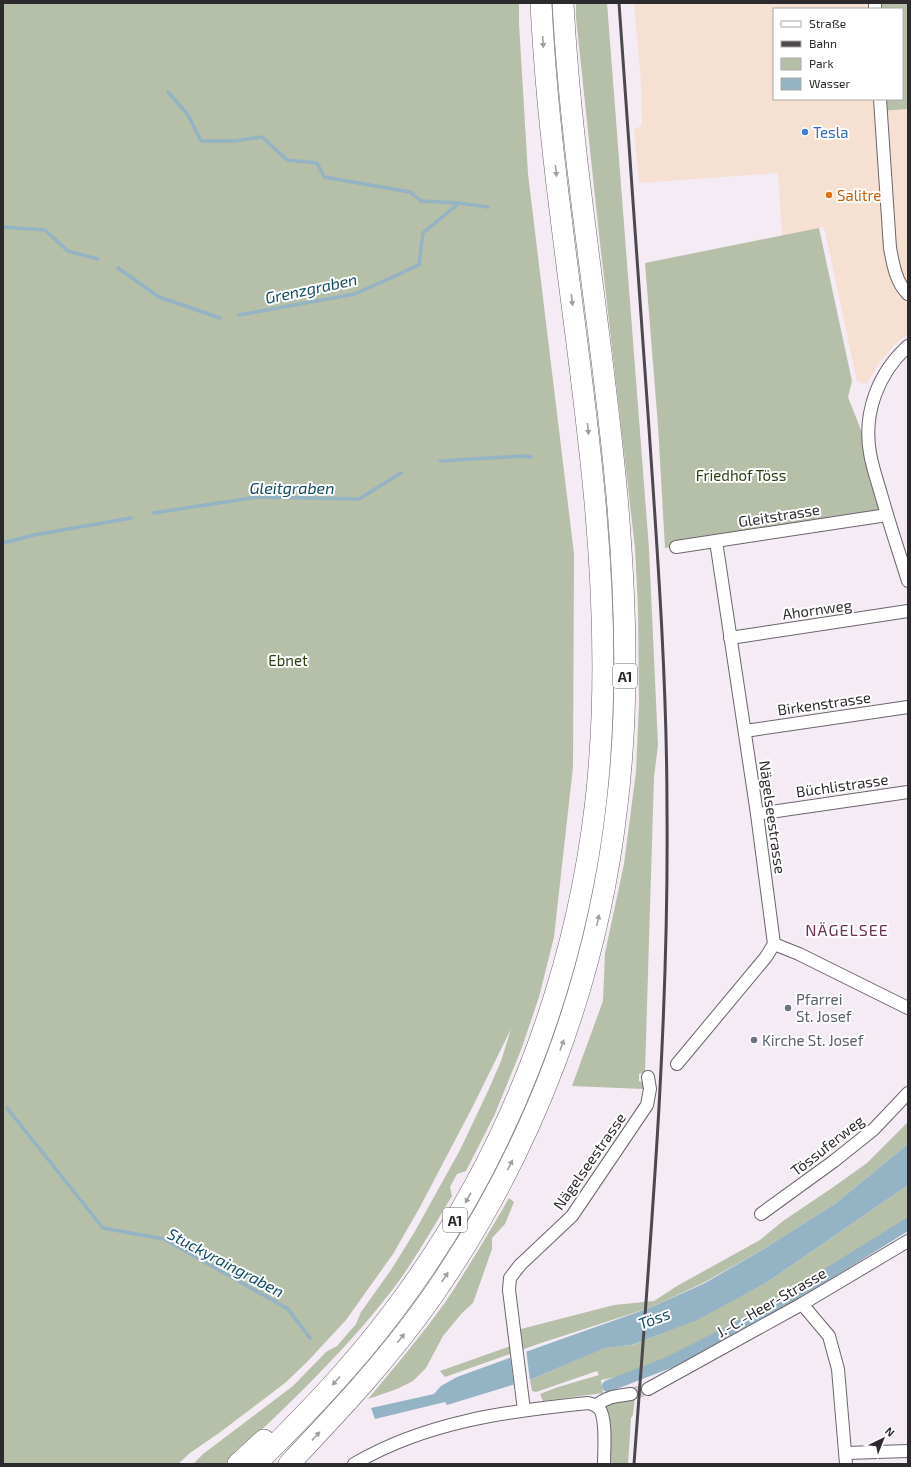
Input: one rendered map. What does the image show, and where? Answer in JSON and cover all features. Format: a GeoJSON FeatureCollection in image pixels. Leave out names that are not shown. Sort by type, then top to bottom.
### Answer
{"type":"FeatureCollection","features":[{"type":"Feature","properties":{"kind":"highway","name":"A1"},"geometry":{"type":"LineString","coordinates":[[256,1464],[315,1404],[379,1330],[413,1285],[458,1214],[492,1153],[523,1083],[550,1011],[575,922],[587,862],[596,800],[601,739],[603,670],[601,584],[588,429],[550,117],[541,3]]}},
{"type":"Feature","properties":{"kind":"highway","name":"A1"},"geometry":{"type":"LineString","coordinates":[[288,1464],[358,1390],[401,1338],[431,1298],[481,1218],[525,1135],[561,1048],[589,957],[603,896],[618,803],[623,740],[625,678],[623,583],[614,466],[574,138],[563,3]]}},
{"type":"Feature","properties":{"kind":"highway","name":"A1"},"geometry":{"type":"LineString","coordinates":[[238,1464],[259,1444],[315,1404]]}},
{"type":"Feature","properties":{"kind":"street"},"geometry":{"type":"LineString","coordinates":[[880,100],[890,248],[894,270],[908,294]]}},
{"type":"Feature","properties":{"kind":"street"},"geometry":{"type":"LineString","coordinates":[[908,346],[883,376],[872,401],[868,430],[870,453],[887,515],[908,581]]}},
{"type":"Feature","properties":{"kind":"street","name":"Gleitstrasse"},"geometry":{"type":"LineString","coordinates":[[676,547],[887,515]]}},
{"type":"Feature","properties":{"kind":"street","name":"Nägelseestrasse"},"geometry":{"type":"LineString","coordinates":[[716,541],[757,814],[774,944]]}},
{"type":"Feature","properties":{"kind":"street","name":"Ahornweg"},"geometry":{"type":"LineString","coordinates":[[730,638],[908,611]]}},
{"type":"Feature","properties":{"kind":"street","name":"Birkenstrasse"},"geometry":{"type":"LineString","coordinates":[[745,731],[908,707]]}},
{"type":"Feature","properties":{"kind":"street","name":"Büchlistrasse"},"geometry":{"type":"LineString","coordinates":[[757,814],[908,792]]}},
{"type":"Feature","properties":{"kind":"street"},"geometry":{"type":"LineString","coordinates":[[677,1064],[766,956],[774,944],[799,954],[908,1008]]}},
{"type":"Feature","properties":{"kind":"street","name":"Nägelseestrasse"},"geometry":{"type":"LineString","coordinates":[[524,1410],[509,1290],[510,1278],[520,1266],[572,1216],[647,1105],[650,1089],[648,1077]]}},
{"type":"Feature","properties":{"kind":"street","name":"Tössuferweg"},"geometry":{"type":"LineString","coordinates":[[761,1214],[828,1166],[874,1129],[908,1093]]}},
{"type":"Feature","properties":{"kind":"street","name":"J.-C.-Heer-Strasse"},"geometry":{"type":"LineString","coordinates":[[648,1389],[802,1304],[908,1240]]}},
{"type":"Feature","properties":{"kind":"street"},"geometry":{"type":"LineString","coordinates":[[802,1304],[829,1336],[838,1369],[846,1458],[908,1451]]}},
{"type":"Feature","properties":{"kind":"street"},"geometry":{"type":"LineString","coordinates":[[596,1406],[603,1399],[631,1394]]}},
{"type":"Feature","properties":{"kind":"street"},"geometry":{"type":"LineString","coordinates":[[354,1464],[365,1457],[400,1441],[435,1429],[482,1417],[524,1410],[588,1403],[596,1406],[600,1410],[603,1418],[604,1464]]}},
{"type":"Feature","properties":{"kind":"shaded area"},"geometry":{"type":"Polygon","coordinates":[[[634,3],[875,3],[875,8],[773,8],[773,100],[880,100],[880,111],[908,109],[908,334],[895,344],[877,366],[867,384],[857,381],[824,227],[782,236],[778,173],[639,183],[634,130],[642,125],[641,82],[634,3]]]}},
{"type":"Feature","properties":{"kind":"green space","name":"Ebnet"},"geometry":{"type":"Polygon","coordinates":[[[3,3],[519,3],[528,174],[574,554],[573,767],[554,937],[539,997],[521,1050],[494,1116],[466,1171],[457,1174],[450,1187],[452,1196],[416,1255],[401,1278],[374,1313],[334,1358],[225,1464],[193,1464],[203,1454],[293,1386],[326,1352],[337,1346],[356,1324],[361,1312],[391,1270],[414,1233],[460,1150],[501,1061],[511,1029],[473,1106],[420,1207],[393,1254],[346,1320],[285,1383],[190,1453],[178,1464],[3,1464],[3,3]]]}},
{"type":"Feature","properties":{"kind":"green space"},"geometry":{"type":"Polygon","coordinates":[[[576,3],[607,3],[649,549],[658,745],[654,777],[645,1072],[639,1074],[639,1081],[646,1084],[643,1089],[572,1086],[603,1001],[605,953],[624,864],[636,772],[639,704],[638,608],[635,548],[599,234],[576,18],[576,3]]]}},
{"type":"Feature","properties":{"kind":"green space"},"geometry":{"type":"Polygon","coordinates":[[[875,3],[908,3],[908,109],[880,111],[880,100],[903,100],[903,8],[875,8],[875,3]]]}},
{"type":"Feature","properties":{"kind":"green space","name":"Friedhof Töss"},"geometry":{"type":"Polygon","coordinates":[[[819,228],[852,381],[848,397],[870,453],[887,515],[665,548],[658,426],[645,263],[819,228]]]}},
{"type":"Feature","properties":{"kind":"green space"},"geometry":{"type":"Polygon","coordinates":[[[908,1122],[908,1144],[836,1203],[767,1247],[705,1282],[652,1307],[541,1343],[445,1377],[440,1371],[516,1344],[521,1329],[614,1305],[654,1301],[677,1286],[760,1240],[783,1221],[867,1163],[908,1122]]]}},
{"type":"Feature","properties":{"kind":"green space"},"geometry":{"type":"Polygon","coordinates":[[[908,1185],[908,1220],[855,1251],[758,1315],[645,1371],[601,1380],[603,1393],[543,1401],[540,1394],[599,1375],[597,1371],[536,1392],[532,1391],[530,1380],[604,1348],[633,1345],[697,1319],[766,1283],[908,1185]]]}},
{"type":"Feature","properties":{"kind":"green space"},"geometry":{"type":"Polygon","coordinates":[[[509,1198],[514,1202],[505,1224],[492,1238],[492,1249],[473,1303],[462,1313],[443,1336],[426,1368],[413,1381],[397,1389],[368,1399],[444,1304],[509,1198]]]}},
{"type":"Feature","properties":{"kind":"green space"},"geometry":{"type":"Polygon","coordinates":[[[635,1397],[633,1415],[631,1418],[628,1464],[608,1464],[606,1405],[608,1403],[635,1397]]]}},
{"type":"Feature","properties":{"kind":"water","name":"Töss"},"geometry":{"type":"Polygon","coordinates":[[[908,1144],[908,1185],[766,1283],[697,1320],[632,1345],[605,1348],[532,1379],[447,1405],[445,1402],[375,1419],[371,1408],[434,1394],[441,1386],[457,1377],[652,1307],[705,1283],[767,1247],[836,1203],[908,1144]]]}},
{"type":"Feature","properties":{"kind":"pier"},"geometry":{"type":"Polygon","coordinates":[[[526,1349],[530,1381],[514,1387],[510,1355],[526,1349]]]}},
{"type":"Feature","properties":{"kind":"waterway"},"geometry":{"type":"LineString","coordinates":[[168,92],[188,115],[201,141],[234,141],[262,137],[287,160],[317,163],[324,177],[410,192],[421,201],[459,203]]}},
{"type":"Feature","properties":{"kind":"waterway","name":"Grenzgraben"},"geometry":{"type":"LineString","coordinates":[[239,315],[355,294],[419,265],[423,233],[459,203],[488,207]]}},
{"type":"Feature","properties":{"kind":"waterway"},"geometry":{"type":"LineString","coordinates":[[3,227],[45,230],[68,251],[98,259]]}},
{"type":"Feature","properties":{"kind":"waterway"},"geometry":{"type":"LineString","coordinates":[[118,268],[159,297],[220,318]]}},
{"type":"Feature","properties":{"kind":"waterway"},"geometry":{"type":"LineString","coordinates":[[440,461],[523,456],[531,457]]}},
{"type":"Feature","properties":{"kind":"waterway","name":"Gleitgraben"},"geometry":{"type":"LineString","coordinates":[[153,513],[258,497],[359,499],[401,473]]}},
{"type":"Feature","properties":{"kind":"waterway"},"geometry":{"type":"LineString","coordinates":[[3,543],[34,535],[131,518]]}},
{"type":"Feature","properties":{"kind":"waterway","name":"Stuckyraingraben"},"geometry":{"type":"LineString","coordinates":[[7,1108],[103,1228],[164,1239],[288,1309],[310,1338]]}},
{"type":"Feature","properties":{"kind":"waterway"},"geometry":{"type":"LineString","coordinates":[[608,1386],[670,1362],[760,1316],[908,1224]]}},
{"type":"Feature","properties":{"kind":"tunnel"},"geometry":{"type":"LineString","coordinates":[[631,1394],[648,1389]]}},
{"type":"Feature","properties":{"kind":"railway"},"geometry":{"type":"LineString","coordinates":[[619,3],[658,562],[667,760],[667,892],[662,1056],[634,1464]]}},
{"type":"Feature","properties":{"kind":"place","name":"Tesla"},"geometry":{"type":"Point","coordinates":[805,132]}},
{"type":"Feature","properties":{"kind":"place","name":"Salitre"},"geometry":{"type":"Point","coordinates":[829,195]}},
{"type":"Feature","properties":{"kind":"place","name":"Pfarrei St. Josef"},"geometry":{"type":"Point","coordinates":[788,1008]}},
{"type":"Feature","properties":{"kind":"place","name":"Kirche St. Josef"},"geometry":{"type":"Point","coordinates":[754,1040]}},
{"type":"Feature","properties":{"kind":"district","name":"NÄGELSEE"},"geometry":{"type":"Point","coordinates":[847,929]}}]}
